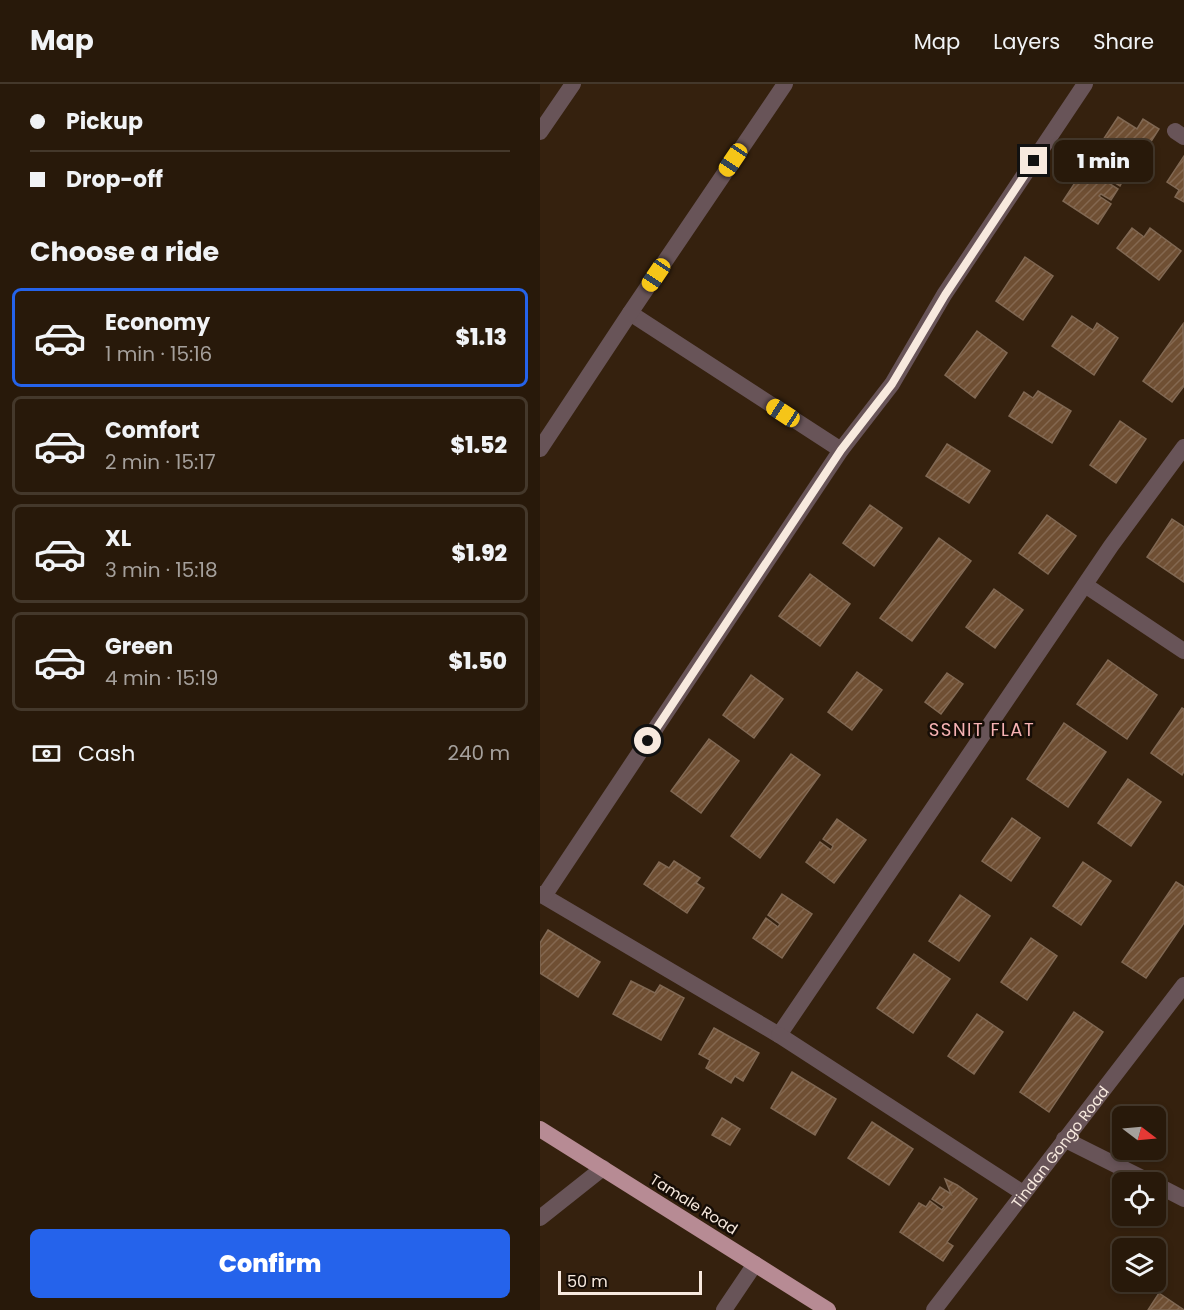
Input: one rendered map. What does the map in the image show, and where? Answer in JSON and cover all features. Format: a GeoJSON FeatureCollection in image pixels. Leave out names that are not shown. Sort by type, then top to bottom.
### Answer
{"type":"FeatureCollection","features":[{"type":"Feature","properties":{"kind":"highway","name":"Tamale Road"},"geometry":{"type":"LineString","coordinates":[[540,1129],[828,1310]]}},
{"type":"Feature","properties":{"kind":"street"},"geometry":{"type":"LineString","coordinates":[[540,132],[573,84]]}},
{"type":"Feature","properties":{"kind":"street"},"geometry":{"type":"LineString","coordinates":[[540,449],[784,84]]}},
{"type":"Feature","properties":{"kind":"street"},"geometry":{"type":"LineString","coordinates":[[1023,1193],[779,1035],[542,895],[841,450],[892,384],[945,295],[1085,84]]}},
{"type":"Feature","properties":{"kind":"street"},"geometry":{"type":"LineString","coordinates":[[630,313],[841,450]]}},
{"type":"Feature","properties":{"kind":"street"},"geometry":{"type":"LineString","coordinates":[[779,1035],[1111,546],[1184,447]]}},
{"type":"Feature","properties":{"kind":"street"},"geometry":{"type":"LineString","coordinates":[[1085,585],[1184,651]]}},
{"type":"Feature","properties":{"kind":"street","name":"Tindan Gongo Road"},"geometry":{"type":"LineString","coordinates":[[934,1310],[1184,985]]}},
{"type":"Feature","properties":{"kind":"street"},"geometry":{"type":"LineString","coordinates":[[1064,1139],[1130,1172]]}},
{"type":"Feature","properties":{"kind":"street"},"geometry":{"type":"LineString","coordinates":[[540,1218],[603,1168]]}},
{"type":"Feature","properties":{"kind":"street"},"geometry":{"type":"LineString","coordinates":[[1166,1190],[1184,1199]]}},
{"type":"Feature","properties":{"kind":"street"},"geometry":{"type":"LineString","coordinates":[[724,1310],[755,1264]]}},
{"type":"Feature","properties":{"kind":"building"},"geometry":{"type":"Polygon","coordinates":[[[1118,117],[1137,129],[1143,119],[1159,129],[1138,162],[1129,155],[1127,158],[1135,163],[1127,175],[1119,171],[1115,178],[1122,182],[1120,186],[1112,181],[1110,184],[1118,189],[1111,200],[1101,194],[1099,196],[1111,204],[1098,224],[1063,201],[1118,117]]]}},
{"type":"Feature","properties":{"kind":"building"},"geometry":{"type":"Polygon","coordinates":[[[1184,156],[1184,202],[1175,197],[1179,190],[1167,182],[1184,156]]]}},
{"type":"Feature","properties":{"kind":"building"},"geometry":{"type":"Polygon","coordinates":[[[1132,228],[1144,237],[1150,228],[1181,251],[1159,280],[1117,248],[1132,228]]]}},
{"type":"Feature","properties":{"kind":"building"},"geometry":{"type":"Polygon","coordinates":[[[1025,257],[1053,276],[1023,320],[996,301],[1025,257]]]}},
{"type":"Feature","properties":{"kind":"building"},"geometry":{"type":"Polygon","coordinates":[[[1072,316],[1093,330],[1097,323],[1118,338],[1094,375],[1052,346],[1072,316]]]}},
{"type":"Feature","properties":{"kind":"building"},"geometry":{"type":"Polygon","coordinates":[[[1183,324],[1184,386],[1172,402],[1143,381],[1183,324]]]}},
{"type":"Feature","properties":{"kind":"building"},"geometry":{"type":"Polygon","coordinates":[[[977,331],[1007,353],[975,398],[945,375],[977,331]]]}},
{"type":"Feature","properties":{"kind":"building"},"geometry":{"type":"Polygon","coordinates":[[[1038,391],[1071,411],[1052,443],[1009,416],[1024,392],[1033,398],[1038,391]]]}},
{"type":"Feature","properties":{"kind":"building"},"geometry":{"type":"Polygon","coordinates":[[[1120,421],[1146,439],[1116,483],[1090,465],[1120,421]]]}},
{"type":"Feature","properties":{"kind":"building"},"geometry":{"type":"Polygon","coordinates":[[[947,444],[990,471],[969,503],[926,476],[947,444]]]}},
{"type":"Feature","properties":{"kind":"building"},"geometry":{"type":"Polygon","coordinates":[[[870,505],[902,528],[874,566],[843,543],[870,505]]]}},
{"type":"Feature","properties":{"kind":"building"},"geometry":{"type":"Polygon","coordinates":[[[1047,515],[1076,536],[1048,574],[1019,553],[1047,515]]]}},
{"type":"Feature","properties":{"kind":"building"},"geometry":{"type":"Polygon","coordinates":[[[1172,519],[1184,527],[1184,582],[1147,557],[1172,519]]]}},
{"type":"Feature","properties":{"kind":"building"},"geometry":{"type":"Polygon","coordinates":[[[939,538],[971,561],[912,641],[880,618],[939,538]]]}},
{"type":"Feature","properties":{"kind":"building"},"geometry":{"type":"Polygon","coordinates":[[[810,574],[850,604],[820,646],[779,616],[810,574]]]}},
{"type":"Feature","properties":{"kind":"building"},"geometry":{"type":"Polygon","coordinates":[[[994,589],[1023,610],[995,648],[966,627],[994,589]]]}},
{"type":"Feature","properties":{"kind":"building"},"geometry":{"type":"Polygon","coordinates":[[[1108,660],[1157,695],[1127,739],[1077,704],[1108,660]]]}},
{"type":"Feature","properties":{"kind":"building"},"geometry":{"type":"Polygon","coordinates":[[[857,672],[882,690],[852,730],[828,712],[857,672]]]}},
{"type":"Feature","properties":{"kind":"building"},"geometry":{"type":"Polygon","coordinates":[[[947,673],[963,684],[941,714],[925,702],[947,673]]]}},
{"type":"Feature","properties":{"kind":"building"},"geometry":{"type":"Polygon","coordinates":[[[751,675],[783,699],[754,738],[723,715],[751,675]]]}},
{"type":"Feature","properties":{"kind":"building"},"geometry":{"type":"Polygon","coordinates":[[[1182,708],[1184,709],[1184,771],[1182,775],[1151,753],[1182,708]]]}},
{"type":"Feature","properties":{"kind":"building"},"geometry":{"type":"Polygon","coordinates":[[[1064,723],[1106,752],[1068,807],[1027,779],[1064,723]]]}},
{"type":"Feature","properties":{"kind":"building"},"geometry":{"type":"Polygon","coordinates":[[[709,739],[739,761],[701,813],[671,791],[709,739]]]}},
{"type":"Feature","properties":{"kind":"building"},"geometry":{"type":"Polygon","coordinates":[[[791,754],[820,775],[760,858],[731,836],[791,754]]]}},
{"type":"Feature","properties":{"kind":"building"},"geometry":{"type":"Polygon","coordinates":[[[1128,779],[1161,802],[1131,846],[1098,823],[1128,779]]]}},
{"type":"Feature","properties":{"kind":"building"},"geometry":{"type":"Polygon","coordinates":[[[1012,818],[1040,838],[1011,881],[982,861],[1012,818]]]}},
{"type":"Feature","properties":{"kind":"building"},"geometry":{"type":"Polygon","coordinates":[[[837,819],[866,840],[834,883],[806,862],[820,842],[831,850],[833,846],[823,839],[837,819]]]}},
{"type":"Feature","properties":{"kind":"building"},"geometry":{"type":"Polygon","coordinates":[[[674,861],[700,878],[696,883],[704,888],[687,913],[644,884],[659,862],[669,868],[674,861]]]}},
{"type":"Feature","properties":{"kind":"building"},"geometry":{"type":"Polygon","coordinates":[[[1083,862],[1111,881],[1081,925],[1053,906],[1083,862]]]}},
{"type":"Feature","properties":{"kind":"building"},"geometry":{"type":"Polygon","coordinates":[[[1176,882],[1184,887],[1184,923],[1146,978],[1122,962],[1176,882]]]}},
{"type":"Feature","properties":{"kind":"building"},"geometry":{"type":"Polygon","coordinates":[[[782,894],[812,914],[782,958],[753,938],[766,918],[778,927],[780,924],[768,915],[782,894]]]}},
{"type":"Feature","properties":{"kind":"building"},"geometry":{"type":"Polygon","coordinates":[[[960,895],[990,916],[959,961],[929,941],[960,895]]]}},
{"type":"Feature","properties":{"kind":"building"},"geometry":{"type":"Polygon","coordinates":[[[548,930],[600,962],[578,997],[540,973],[540,943],[548,930]]]}},
{"type":"Feature","properties":{"kind":"building"},"geometry":{"type":"Polygon","coordinates":[[[1031,938],[1057,956],[1027,1000],[1001,982],[1031,938]]]}},
{"type":"Feature","properties":{"kind":"building"},"geometry":{"type":"Polygon","coordinates":[[[914,954],[950,979],[913,1033],[877,1008],[914,954]]]}},
{"type":"Feature","properties":{"kind":"building"},"geometry":{"type":"Polygon","coordinates":[[[631,981],[655,993],[660,985],[684,998],[661,1040],[613,1014],[631,981]]]}},
{"type":"Feature","properties":{"kind":"building"},"geometry":{"type":"Polygon","coordinates":[[[1074,1012],[1103,1032],[1049,1112],[1020,1092],[1074,1012]]]}},
{"type":"Feature","properties":{"kind":"building"},"geometry":{"type":"Polygon","coordinates":[[[977,1014],[1003,1032],[974,1074],[948,1056],[977,1014]]]}},
{"type":"Feature","properties":{"kind":"building"},"geometry":{"type":"Polygon","coordinates":[[[714,1028],[759,1053],[743,1081],[735,1076],[731,1083],[706,1068],[710,1060],[699,1054],[714,1028]]]}},
{"type":"Feature","properties":{"kind":"building"},"geometry":{"type":"Polygon","coordinates":[[[792,1072],[836,1099],[815,1135],[771,1108],[792,1072]]]}},
{"type":"Feature","properties":{"kind":"building"},"geometry":{"type":"Polygon","coordinates":[[[722,1118],[740,1129],[730,1145],[712,1135],[722,1118]]]}},
{"type":"Feature","properties":{"kind":"building"},"geometry":{"type":"Polygon","coordinates":[[[872,1122],[913,1149],[889,1185],[848,1158],[872,1122]]]}},
{"type":"Feature","properties":{"kind":"building"},"geometry":{"type":"Polygon","coordinates":[[[945,1179],[977,1199],[947,1242],[953,1246],[943,1261],[900,1232],[919,1203],[926,1207],[930,1201],[942,1210],[944,1207],[932,1199],[940,1187],[951,1194],[945,1179]]]}},
{"type":"Feature","properties":{"kind":"building"},"geometry":{"type":"Polygon","coordinates":[[[1159,1293],[1184,1310],[1148,1310],[1159,1293]]]}},
{"type":"Feature","properties":{"kind":"district","name":"SSNIT FLAT"},"geometry":{"type":"Point","coordinates":[982,729]}},
{"type":"Feature","properties":{"kind":"route"},"geometry":{"type":"LineString","coordinates":[[648,741],[841,450],[892,384],[945,295],[1034,161]]}}]}
